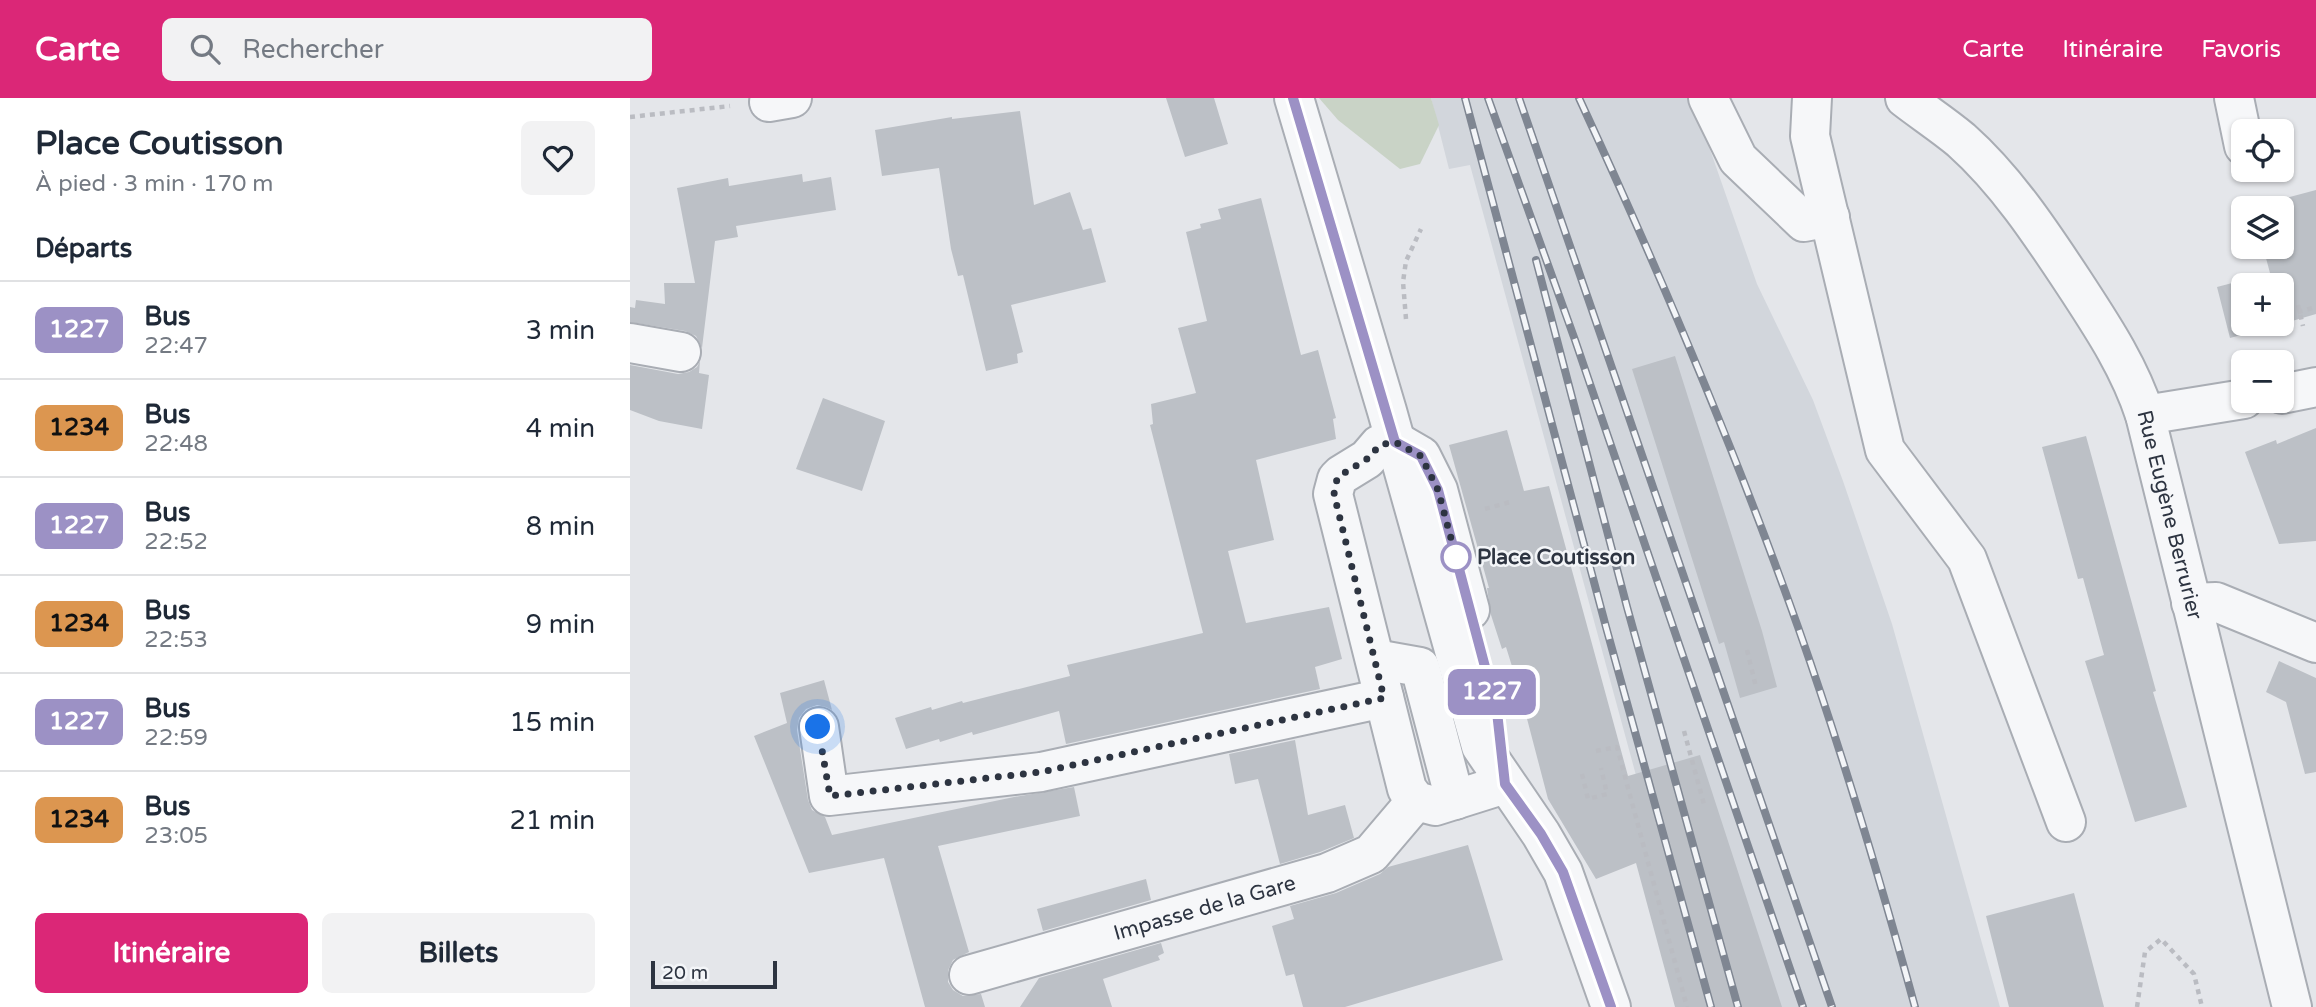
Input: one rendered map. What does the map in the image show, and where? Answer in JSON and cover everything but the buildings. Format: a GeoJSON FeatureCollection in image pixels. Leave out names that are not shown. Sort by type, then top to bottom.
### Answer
{"type":"FeatureCollection","features":[{"type":"Feature","properties":{"kind":"street"},"geometry":{"type":"LineString","coordinates":[[1293,98],[1395,442],[1481,746],[1541,834],[1563,872],[1611,1007]]}},
{"type":"Feature","properties":{"kind":"street"},"geometry":{"type":"LineString","coordinates":[[1708,98],[1738,159],[1804,222],[1830,217]]}},
{"type":"Feature","properties":{"kind":"street"},"geometry":{"type":"LineString","coordinates":[[1812,98],[1811,136],[1885,450],[1967,559],[2066,822]]}},
{"type":"Feature","properties":{"kind":"street","name":"Rue Eugène Berrurier"},"geometry":{"type":"LineString","coordinates":[[1905,98],[1961,140],[1997,177],[2042,233],[2134,383],[2145,415],[2292,1007]]}},
{"type":"Feature","properties":{"kind":"street"},"geometry":{"type":"LineString","coordinates":[[2234,98],[2238,119]]}},
{"type":"Feature","properties":{"kind":"street"},"geometry":{"type":"LineString","coordinates":[[630,343],[681,352]]}},
{"type":"Feature","properties":{"kind":"street"},"geometry":{"type":"LineString","coordinates":[[2294,392],[2316,387]]}},
{"type":"Feature","properties":{"kind":"street"},"geometry":{"type":"LineString","coordinates":[[2145,415],[2231,401]]}},
{"type":"Feature","properties":{"kind":"street"},"geometry":{"type":"LineString","coordinates":[[1395,442],[1380,445],[1367,459],[1341,475],[1337,479],[1334,494],[1406,789],[1416,801],[1435,806],[1505,784]]}},
{"type":"Feature","properties":{"kind":"street"},"geometry":{"type":"LineString","coordinates":[[2191,603],[2216,603],[2316,643]]}},
{"type":"Feature","properties":{"kind":"street"},"geometry":{"type":"LineString","coordinates":[[1375,659],[1420,667],[1455,800]]}},
{"type":"Feature","properties":{"kind":"street"},"geometry":{"type":"LineString","coordinates":[[818,727],[830,796],[1041,772],[1384,698]]}},
{"type":"Feature","properties":{"kind":"street","name":"Impasse de la Gare"},"geometry":{"type":"LineString","coordinates":[[969,975],[1327,873],[1371,854],[1416,801]]}},
{"type":"Feature","properties":{"kind":"path"},"geometry":{"type":"LineString","coordinates":[[630,117],[780,100]]}},
{"type":"Feature","properties":{"kind":"path"},"geometry":{"type":"LineString","coordinates":[[1406,323],[1403,282],[1406,261],[1420,229]]}},
{"type":"Feature","properties":{"kind":"path"},"geometry":{"type":"LineString","coordinates":[[2298,304],[2303,326]]}},
{"type":"Feature","properties":{"kind":"path"},"geometry":{"type":"LineString","coordinates":[[2294,313],[2316,307]]}},
{"type":"Feature","properties":{"kind":"path"},"geometry":{"type":"LineString","coordinates":[[1747,650],[1756,687]]}},
{"type":"Feature","properties":{"kind":"path"},"geometry":{"type":"LineString","coordinates":[[1514,708],[1524,705]]}},
{"type":"Feature","properties":{"kind":"path"},"geometry":{"type":"LineString","coordinates":[[1684,731],[1705,808]]}},
{"type":"Feature","properties":{"kind":"path"},"geometry":{"type":"LineString","coordinates":[[1596,751],[1617,747],[1687,1007]]}},
{"type":"Feature","properties":{"kind":"path"},"geometry":{"type":"LineString","coordinates":[[1581,774],[1588,799],[1607,793],[1601,768]]}},
{"type":"Feature","properties":{"kind":"path"},"geometry":{"type":"LineString","coordinates":[[2137,1007],[2145,953],[2161,939],[2194,974],[2202,1007]]}},
{"type":"Feature","properties":{"kind":"shaded area"},"geometry":{"type":"Polygon","coordinates":[[[1319,98],[1431,98],[1439,125],[1420,164],[1400,169],[1338,120],[1319,98]]]}},
{"type":"Feature","properties":{"kind":"shaded area"},"geometry":{"type":"Polygon","coordinates":[[[1431,98],[1692,98],[1757,284],[1813,400],[1892,624],[2000,1007],[1699,1007],[1470,165],[1449,169],[1431,98]]]}},
{"type":"Feature","properties":{"kind":"railway"},"geometry":{"type":"LineString","coordinates":[[1465,98],[1711,1007]]}},
{"type":"Feature","properties":{"kind":"railway"},"geometry":{"type":"LineString","coordinates":[[1488,98],[1575,340],[1803,1007]]}},
{"type":"Feature","properties":{"kind":"railway"},"geometry":{"type":"LineString","coordinates":[[1519,98],[1832,1007]]}},
{"type":"Feature","properties":{"kind":"railway"},"geometry":{"type":"LineString","coordinates":[[1579,98],[1694,360],[1773,560],[1845,768],[1915,1007]]}},
{"type":"Feature","properties":{"kind":"railway"},"geometry":{"type":"LineString","coordinates":[[1536,260],[1627,607],[1738,1007]]}},
{"type":"Feature","properties":{"kind":"bus line","name":"1227"},"geometry":{"type":"LineString","coordinates":[[1293,98],[1395,442],[1421,456],[1438,490],[1497,712],[1505,784],[1541,834],[1563,872],[1611,1007]]}},
{"type":"Feature","properties":{"kind":"place","name":"Place Coutisson"},"geometry":{"type":"Point","coordinates":[1456,557]}},
{"type":"Feature","properties":{"kind":"route"},"geometry":{"type":"LineString","coordinates":[[818,727],[830,796],[1041,772],[1384,698],[1334,494],[1337,479],[1367,459],[1380,445],[1395,442],[1421,456],[1438,490],[1456,557]]}}]}
